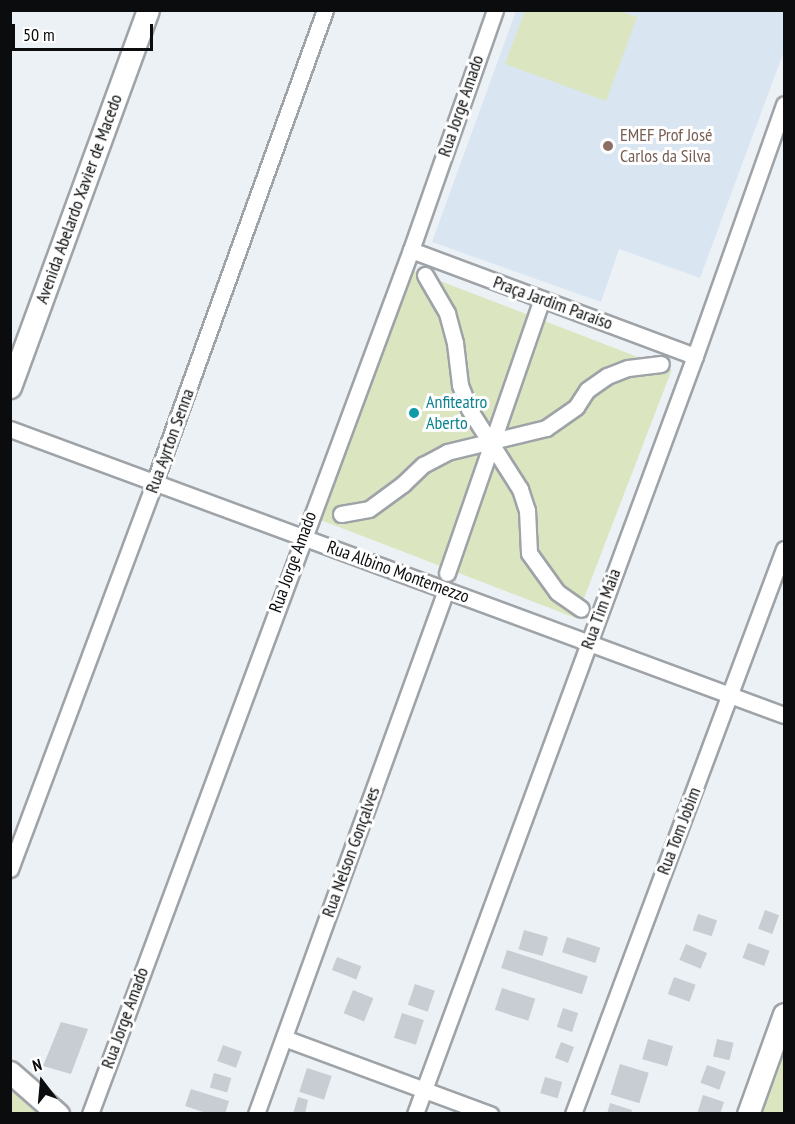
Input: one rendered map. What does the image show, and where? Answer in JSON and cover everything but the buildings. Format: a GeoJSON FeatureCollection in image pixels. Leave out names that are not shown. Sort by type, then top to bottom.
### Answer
{"type":"FeatureCollection","features":[{"type":"Feature","properties":{"kind":"street","name":"Avenida Abelardo Xavier de Macedo"},"geometry":{"type":"LineString","coordinates":[[10,387],[148,10]]}},
{"type":"Feature","properties":{"kind":"street","name":"Rua Ayrton Senna"},"geometry":{"type":"LineString","coordinates":[[10,869],[154,483],[325,10]]}},
{"type":"Feature","properties":{"kind":"street","name":"Rua Jorge Amado"},"geometry":{"type":"LineString","coordinates":[[90,1113],[302,537],[411,250],[495,10]]}},
{"type":"Feature","properties":{"kind":"street","name":"Rua Tim Maia"},"geometry":{"type":"LineString","coordinates":[[415,1113],[695,356],[784,104]]}},
{"type":"Feature","properties":{"kind":"street","name":"Praça Jardim Paraíso"},"geometry":{"type":"LineString","coordinates":[[411,250],[695,356]]}},
{"type":"Feature","properties":{"kind":"street"},"geometry":{"type":"LineString","coordinates":[[425,275],[447,313],[456,343],[459,386],[469,409],[520,489],[527,510],[529,553],[558,592],[581,609]]}},
{"type":"Feature","properties":{"kind":"street"},"geometry":{"type":"LineString","coordinates":[[447,573],[542,299]]}},
{"type":"Feature","properties":{"kind":"street"},"geometry":{"type":"LineString","coordinates":[[341,514],[369,509],[403,484],[423,465],[447,452],[546,428],[576,407],[586,390],[608,376],[628,368],[661,364]]}},
{"type":"Feature","properties":{"kind":"street","name":"Rua Albino Montemezzo"},"geometry":{"type":"LineString","coordinates":[[10,429],[784,715]]}},
{"type":"Feature","properties":{"kind":"street","name":"Rua Tom Jobim"},"geometry":{"type":"LineString","coordinates":[[573,1113],[784,549]]}},
{"type":"Feature","properties":{"kind":"street","name":"Rua Nelson Gonçalves"},"geometry":{"type":"LineString","coordinates":[[256,1113],[446,590]]}},
{"type":"Feature","properties":{"kind":"street"},"geometry":{"type":"LineString","coordinates":[[748,1113],[784,1014]]}},
{"type":"Feature","properties":{"kind":"street"},"geometry":{"type":"LineString","coordinates":[[284,1038],[490,1113]]}},
{"type":"Feature","properties":{"kind":"street"},"geometry":{"type":"LineString","coordinates":[[10,1072],[58,1113]]}},
{"type":"Feature","properties":{"kind":"shaded area","name":"EMEF Prof José Carlos da Silva"},"geometry":{"type":"Polygon","coordinates":[[[516,11],[784,11],[784,51],[700,278],[619,249],[601,302],[432,242],[516,11]]]}},
{"type":"Feature","properties":{"kind":"green space"},"geometry":{"type":"Polygon","coordinates":[[[525,11],[620,11],[637,17],[606,101],[505,64],[525,11]]]}},
{"type":"Feature","properties":{"kind":"green space"},"geometry":{"type":"Polygon","coordinates":[[[414,271],[672,370],[576,618],[319,519],[414,271]]]}},
{"type":"Feature","properties":{"kind":"green space"},"geometry":{"type":"Polygon","coordinates":[[[784,1034],[784,1113],[755,1113],[784,1034]]]}},
{"type":"Feature","properties":{"kind":"green space"},"geometry":{"type":"Polygon","coordinates":[[[11,1089],[38,1113],[11,1113],[11,1089]]]}},
{"type":"Feature","properties":{"kind":"place","name":"EMEF Prof José Carlos da Silva"},"geometry":{"type":"Point","coordinates":[608,146]}},
{"type":"Feature","properties":{"kind":"place","name":"Anfiteatro Aberto"},"geometry":{"type":"Point","coordinates":[414,413]}}]}
